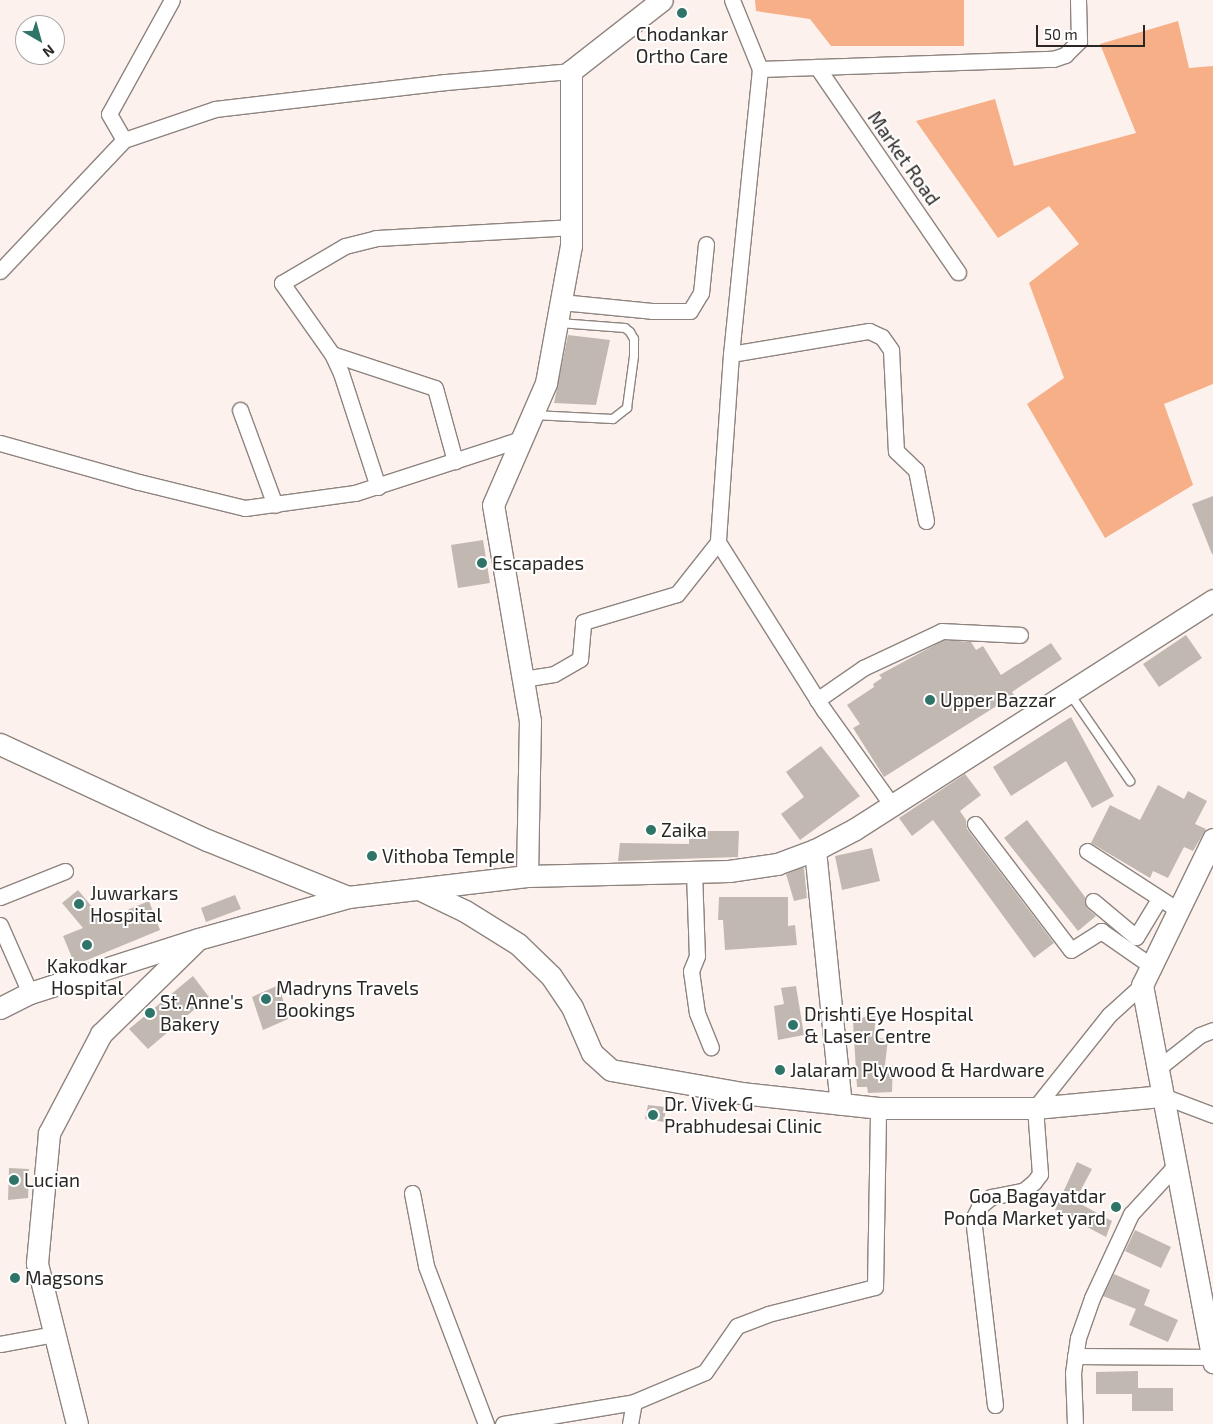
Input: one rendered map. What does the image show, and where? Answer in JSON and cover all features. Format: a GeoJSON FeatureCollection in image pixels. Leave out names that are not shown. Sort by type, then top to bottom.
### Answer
{"type":"FeatureCollection","features":[{"type":"Feature","properties":{"kind":"street"},"geometry":{"type":"LineString","coordinates":[[124,140],[109,114],[172,0]]}},
{"type":"Feature","properties":{"kind":"street"},"geometry":{"type":"LineString","coordinates":[[0,271],[124,140],[215,109],[445,82],[571,71],[662,0]]}},
{"type":"Feature","properties":{"kind":"street"},"geometry":{"type":"LineString","coordinates":[[523,679],[554,674],[580,658],[583,622],[677,594],[718,542],[731,354],[760,69],[732,0]]}},
{"type":"Feature","properties":{"kind":"street"},"geometry":{"type":"LineString","coordinates":[[760,69],[1053,59],[1065,55],[1079,41],[1078,0]]}},
{"type":"Feature","properties":{"kind":"street","name":"Market Road"},"geometry":{"type":"LineString","coordinates":[[817,67],[958,272]]}},
{"type":"Feature","properties":{"kind":"street"},"geometry":{"type":"LineString","coordinates":[[527,876],[530,721],[493,505],[546,383],[561,302],[571,246],[571,71]]}},
{"type":"Feature","properties":{"kind":"street"},"geometry":{"type":"LineString","coordinates":[[378,487],[341,373],[332,354],[282,283],[345,246],[376,238],[571,227]]}},
{"type":"Feature","properties":{"kind":"street"},"geometry":{"type":"LineString","coordinates":[[561,302],[652,311],[690,311],[701,293],[706,244]]}},
{"type":"Feature","properties":{"kind":"street"},"geometry":{"type":"LineString","coordinates":[[731,354],[869,331],[882,337],[891,350],[896,451],[916,470],[926,521]]}},
{"type":"Feature","properties":{"kind":"street"},"geometry":{"type":"LineString","coordinates":[[332,354],[434,388],[455,461]]}},
{"type":"Feature","properties":{"kind":"street"},"geometry":{"type":"LineString","coordinates":[[240,410],[275,505]]}},
{"type":"Feature","properties":{"kind":"street"},"geometry":{"type":"LineString","coordinates":[[0,443],[234,506],[275,505],[378,487],[522,439]]}},
{"type":"Feature","properties":{"kind":"street"},"geometry":{"type":"LineString","coordinates":[[718,542],[817,700],[891,804]]}},
{"type":"Feature","properties":{"kind":"street"},"geometry":{"type":"LineString","coordinates":[[0,1008],[30,993],[198,939],[348,897],[527,876],[729,871],[777,864],[815,850],[855,828],[1213,600]]}},
{"type":"Feature","properties":{"kind":"street"},"geometry":{"type":"LineString","coordinates":[[817,700],[863,668],[942,631],[1020,635]]}},
{"type":"Feature","properties":{"kind":"street"},"geometry":{"type":"LineString","coordinates":[[0,744],[208,840],[348,897]]}},
{"type":"Feature","properties":{"kind":"street"},"geometry":{"type":"LineString","coordinates":[[975,824],[1071,950],[1101,931],[1150,964]]}},
{"type":"Feature","properties":{"kind":"street"},"geometry":{"type":"LineString","coordinates":[[995,1405],[972,1219],[979,1207],[991,1197],[1023,1191],[1040,1174],[1035,1108],[1109,1015],[1142,985],[1150,964],[1213,839]]}},
{"type":"Feature","properties":{"kind":"street"},"geometry":{"type":"LineString","coordinates":[[815,850],[841,1104]]}},
{"type":"Feature","properties":{"kind":"street"},"geometry":{"type":"LineString","coordinates":[[1087,851],[1178,910]]}},
{"type":"Feature","properties":{"kind":"street"},"geometry":{"type":"LineString","coordinates":[[0,897],[65,871]]}},
{"type":"Feature","properties":{"kind":"street"},"geometry":{"type":"LineString","coordinates":[[694,872],[697,956],[691,971],[697,1013],[711,1047]]}},
{"type":"Feature","properties":{"kind":"street"},"geometry":{"type":"LineString","coordinates":[[418,889],[465,911],[518,944],[552,976],[572,1008],[592,1053],[611,1070],[741,1093],[878,1108],[1035,1108],[1162,1096],[1211,1113]]}},
{"type":"Feature","properties":{"kind":"street"},"geometry":{"type":"LineString","coordinates":[[1093,901],[1136,937],[1159,899]]}},
{"type":"Feature","properties":{"kind":"street"},"geometry":{"type":"LineString","coordinates":[[0,926],[30,993]]}},
{"type":"Feature","properties":{"kind":"street"},"geometry":{"type":"LineString","coordinates":[[77,1424],[37,1263],[49,1133],[101,1034],[198,939]]}},
{"type":"Feature","properties":{"kind":"street"},"geometry":{"type":"LineString","coordinates":[[1075,1356],[1213,1360],[1142,985]]}},
{"type":"Feature","properties":{"kind":"street"},"geometry":{"type":"LineString","coordinates":[[1158,1068],[1200,1035],[1213,1030]]}},
{"type":"Feature","properties":{"kind":"street"},"geometry":{"type":"LineString","coordinates":[[504,1424],[634,1402],[705,1372],[737,1326],[768,1314],[875,1287],[878,1108]]}},
{"type":"Feature","properties":{"kind":"street"},"geometry":{"type":"LineString","coordinates":[[1076,1424],[1075,1356],[1078,1338],[1092,1298],[1131,1214],[1176,1165]]}},
{"type":"Feature","properties":{"kind":"street"},"geometry":{"type":"LineString","coordinates":[[412,1193],[426,1266],[486,1424]]}},
{"type":"Feature","properties":{"kind":"street"},"geometry":{"type":"LineString","coordinates":[[0,1344],[55,1334]]}},
{"type":"Feature","properties":{"kind":"street"},"geometry":{"type":"LineString","coordinates":[[630,1424],[634,1402]]}},
{"type":"Feature","properties":{"kind":"lane"},"geometry":{"type":"LineString","coordinates":[[532,415],[613,419],[627,408],[634,348],[630,332],[625,328],[557,323]]}},
{"type":"Feature","properties":{"kind":"lane"},"geometry":{"type":"LineString","coordinates":[[1069,692],[1130,780]]}},
{"type":"Feature","properties":{"kind":"shaded area"},"geometry":{"type":"Polygon","coordinates":[[[755,0],[964,0],[964,46],[831,46],[810,19],[756,11],[755,0]]]}},
{"type":"Feature","properties":{"kind":"shaded area"},"geometry":{"type":"Polygon","coordinates":[[[1178,21],[1189,68],[1213,66],[1213,384],[1164,404],[1193,485],[1105,538],[1027,404],[1064,378],[1029,283],[1079,244],[1049,206],[998,238],[916,121],[995,99],[1014,166],[1136,133],[1100,44],[1178,21]]]}},
{"type":"Feature","properties":{"kind":"building"},"geometry":{"type":"Polygon","coordinates":[[[568,335],[610,340],[596,405],[554,403],[568,335]]]}},
{"type":"Feature","properties":{"kind":"building"},"geometry":{"type":"Polygon","coordinates":[[[1213,496],[1213,554],[1212,554],[1192,504],[1213,496]]]}},
{"type":"Feature","properties":{"kind":"building"},"geometry":{"type":"Polygon","coordinates":[[[483,540],[490,583],[458,588],[451,545],[483,540]]]}},
{"type":"Feature","properties":{"kind":"building"},"geometry":{"type":"Polygon","coordinates":[[[1186,635],[1202,658],[1159,687],[1143,664],[1186,635]]]}},
{"type":"Feature","properties":{"kind":"building","name":"Upper Bazzar"},"geometry":{"type":"Polygon","coordinates":[[[944,640],[971,642],[976,650],[983,646],[1001,675],[1051,643],[1062,659],[1012,692],[1014,695],[884,777],[853,728],[860,724],[847,705],[874,687],[873,684],[882,678],[879,675],[944,640]]]}},
{"type":"Feature","properties":{"kind":"building"},"geometry":{"type":"Polygon","coordinates":[[[1071,717],[1114,796],[1092,808],[1066,761],[1011,796],[993,767],[1071,717]]]}},
{"type":"Feature","properties":{"kind":"building"},"geometry":{"type":"Polygon","coordinates":[[[821,746],[860,796],[800,840],[781,814],[804,797],[786,772],[821,746]]]}},
{"type":"Feature","properties":{"kind":"building"},"geometry":{"type":"Polygon","coordinates":[[[965,774],[981,795],[960,811],[966,820],[967,829],[1054,943],[1034,958],[933,820],[912,836],[899,818],[965,774]]]}},
{"type":"Feature","properties":{"kind":"building"},"geometry":{"type":"Polygon","coordinates":[[[1158,785],[1184,799],[1188,791],[1207,801],[1195,824],[1206,829],[1193,851],[1184,847],[1168,878],[1153,871],[1150,878],[1091,843],[1110,805],[1140,820],[1158,785]]]}},
{"type":"Feature","properties":{"kind":"building"},"geometry":{"type":"Polygon","coordinates":[[[1027,820],[1085,897],[1087,908],[1096,916],[1078,931],[1004,838],[1027,820]]]}},
{"type":"Feature","properties":{"kind":"building"},"geometry":{"type":"Polygon","coordinates":[[[689,831],[739,831],[738,857],[618,861],[620,843],[689,844],[689,831]]]}},
{"type":"Feature","properties":{"kind":"building"},"geometry":{"type":"Polygon","coordinates":[[[872,848],[880,881],[842,890],[835,856],[872,848]]]}},
{"type":"Feature","properties":{"kind":"building"},"geometry":{"type":"Polygon","coordinates":[[[804,868],[807,898],[794,901],[786,874],[804,868]]]}},
{"type":"Feature","properties":{"kind":"building"},"geometry":{"type":"Polygon","coordinates":[[[78,890],[103,920],[149,901],[160,930],[75,965],[63,936],[83,928],[62,903],[78,890]]]}},
{"type":"Feature","properties":{"kind":"building"},"geometry":{"type":"Polygon","coordinates":[[[235,895],[241,909],[206,922],[201,908],[235,895]]]}},
{"type":"Feature","properties":{"kind":"building"},"geometry":{"type":"Polygon","coordinates":[[[719,897],[788,897],[788,926],[795,925],[797,945],[725,950],[723,920],[718,920],[719,897]]]}},
{"type":"Feature","properties":{"kind":"building"},"geometry":{"type":"Polygon","coordinates":[[[193,976],[209,997],[148,1049],[129,1029],[193,976]]]}},
{"type":"Feature","properties":{"kind":"building"},"geometry":{"type":"Polygon","coordinates":[[[279,985],[288,1019],[263,1030],[252,997],[279,985]]]}},
{"type":"Feature","properties":{"kind":"building"},"geometry":{"type":"Polygon","coordinates":[[[796,986],[804,1035],[778,1040],[774,1006],[784,1004],[781,988],[796,986]]]}},
{"type":"Feature","properties":{"kind":"building"},"geometry":{"type":"Polygon","coordinates":[[[876,1012],[874,1038],[888,1039],[885,1065],[893,1065],[892,1092],[868,1093],[867,1087],[857,1087],[853,1022],[876,1012]]]}},
{"type":"Feature","properties":{"kind":"building"},"geometry":{"type":"Polygon","coordinates":[[[648,1105],[666,1107],[664,1122],[645,1119],[648,1105]]]}},
{"type":"Feature","properties":{"kind":"building"},"geometry":{"type":"Polygon","coordinates":[[[1077,1162],[1092,1169],[1075,1201],[1112,1221],[1106,1237],[1055,1210],[1077,1162]]]}},
{"type":"Feature","properties":{"kind":"building"},"geometry":{"type":"Polygon","coordinates":[[[9,1168],[29,1169],[28,1198],[8,1200],[9,1168]]]}},
{"type":"Feature","properties":{"kind":"building"},"geometry":{"type":"Polygon","coordinates":[[[1135,1230],[1171,1247],[1161,1268],[1125,1251],[1135,1230]]]}},
{"type":"Feature","properties":{"kind":"building"},"geometry":{"type":"Polygon","coordinates":[[[1114,1274],[1150,1290],[1144,1305],[1178,1320],[1168,1342],[1129,1325],[1136,1309],[1103,1296],[1114,1274]]]}},
{"type":"Feature","properties":{"kind":"building"},"geometry":{"type":"Polygon","coordinates":[[[1138,1371],[1138,1388],[1173,1388],[1173,1411],[1132,1411],[1132,1394],[1096,1394],[1096,1372],[1138,1371]]]}},
{"type":"Feature","properties":{"kind":"place","name":"Chodankar Ortho Care"},"geometry":{"type":"Point","coordinates":[682,13]}},
{"type":"Feature","properties":{"kind":"place","name":"Escapades"},"geometry":{"type":"Point","coordinates":[482,563]}},
{"type":"Feature","properties":{"kind":"place","name":"Upper Bazzar"},"geometry":{"type":"Point","coordinates":[930,700]}},
{"type":"Feature","properties":{"kind":"place","name":"Zaika"},"geometry":{"type":"Point","coordinates":[651,830]}},
{"type":"Feature","properties":{"kind":"place","name":"Vithoba Temple"},"geometry":{"type":"Point","coordinates":[372,856]}},
{"type":"Feature","properties":{"kind":"place","name":"Juwarkars Hospital"},"geometry":{"type":"Point","coordinates":[79,904]}},
{"type":"Feature","properties":{"kind":"place","name":"Kakodkar Hospital"},"geometry":{"type":"Point","coordinates":[87,945]}},
{"type":"Feature","properties":{"kind":"place","name":"Madryns Travels Bookings"},"geometry":{"type":"Point","coordinates":[266,999]}},
{"type":"Feature","properties":{"kind":"place","name":"St. Anne's Bakery"},"geometry":{"type":"Point","coordinates":[150,1013]}},
{"type":"Feature","properties":{"kind":"place","name":"Drishti Eye Hospital & Laser Centre"},"geometry":{"type":"Point","coordinates":[793,1025]}},
{"type":"Feature","properties":{"kind":"place","name":"Jalaram Plywood & Hardware"},"geometry":{"type":"Point","coordinates":[780,1070]}},
{"type":"Feature","properties":{"kind":"place","name":"Dr. Vivek G Prabhudesai Clinic"},"geometry":{"type":"Point","coordinates":[653,1115]}},
{"type":"Feature","properties":{"kind":"place","name":"Lucian"},"geometry":{"type":"Point","coordinates":[14,1180]}},
{"type":"Feature","properties":{"kind":"place","name":"Goa Bagayatdar Ponda Market yard"},"geometry":{"type":"Point","coordinates":[1116,1207]}},
{"type":"Feature","properties":{"kind":"place","name":"Magsons"},"geometry":{"type":"Point","coordinates":[15,1278]}}]}
